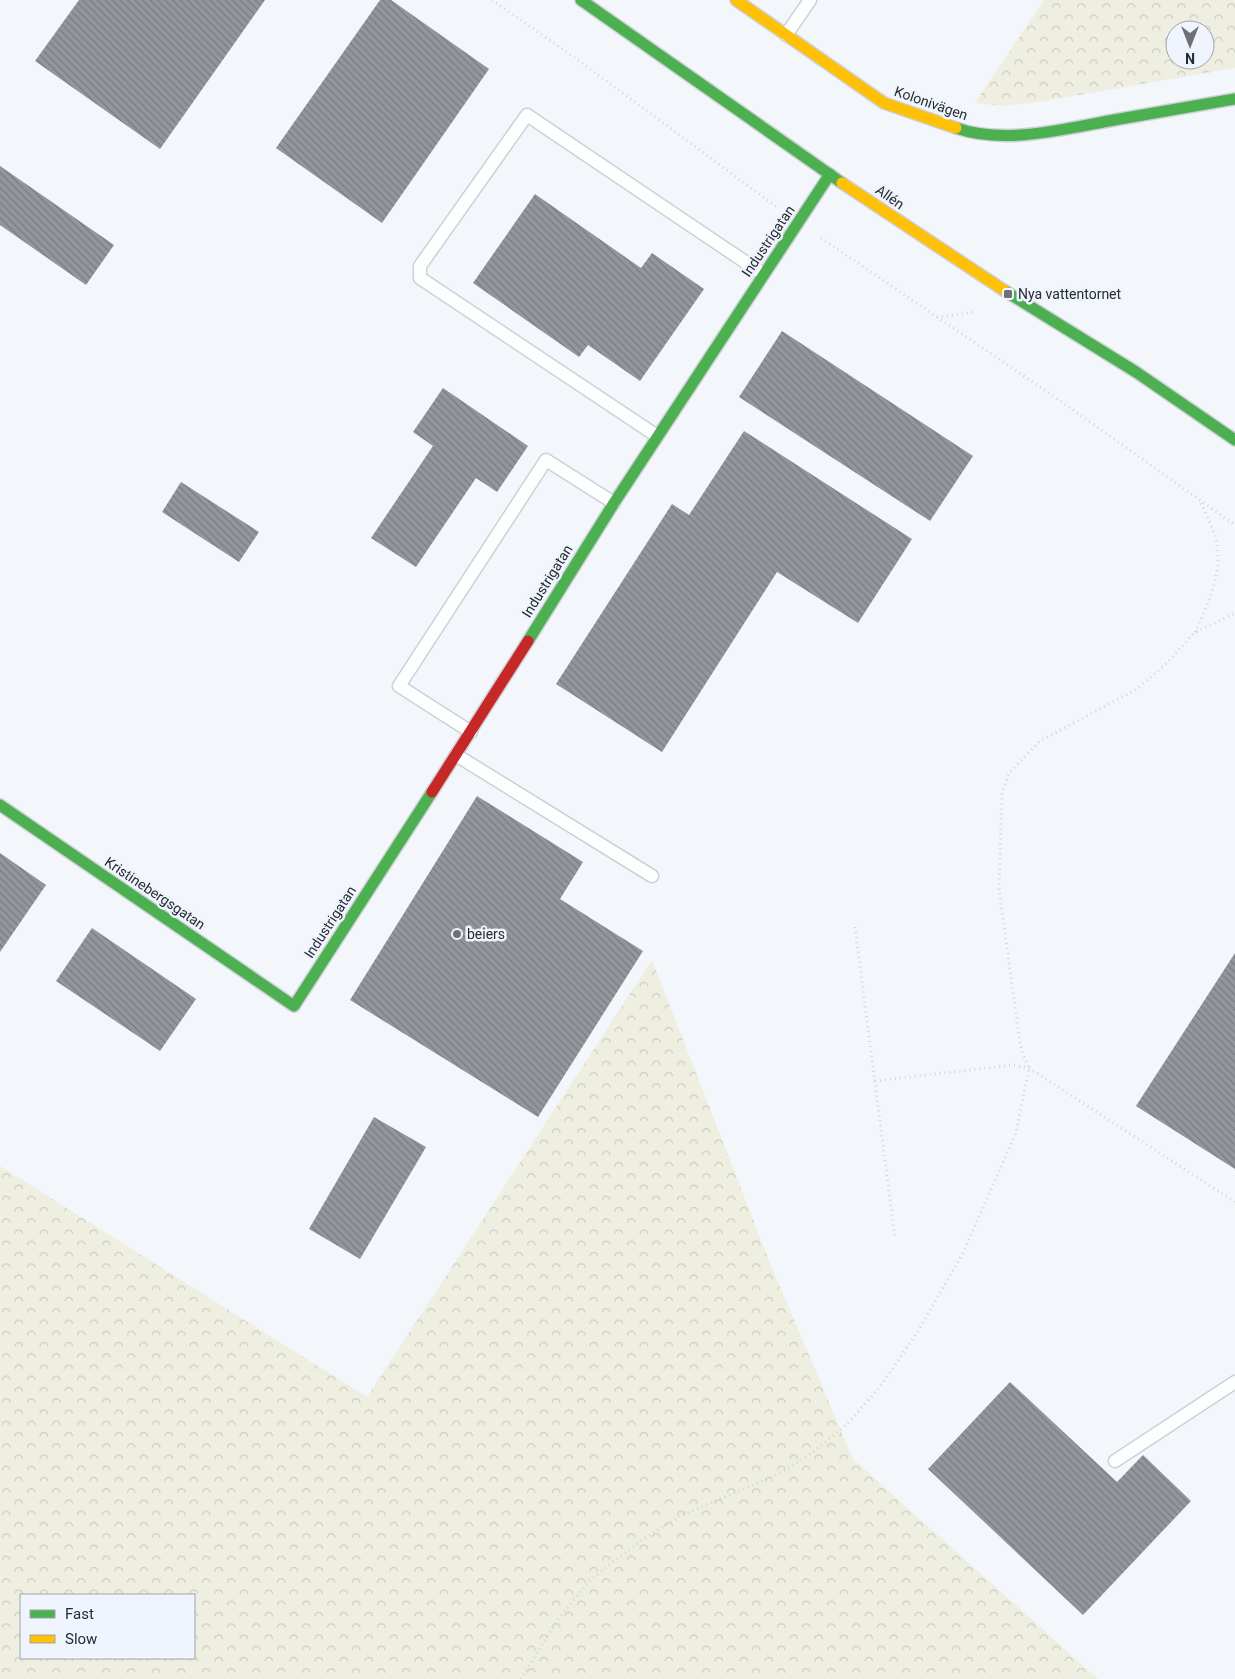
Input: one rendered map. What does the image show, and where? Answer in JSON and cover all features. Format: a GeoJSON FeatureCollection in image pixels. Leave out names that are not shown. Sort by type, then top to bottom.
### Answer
{"type":"FeatureCollection","features":[{"type":"Feature","properties":{"kind":"street","name":"Allén"},"geometry":{"type":"LineString","coordinates":[[581,0],[830,174],[1008,294],[1190,405],[1235,440]]}},
{"type":"Feature","properties":{"kind":"street","name":"Kolonivägen"},"geometry":{"type":"LineString","coordinates":[[736,0],[884,103],[965,131],[1012,135],[1068,128],[1235,99]]}},
{"type":"Feature","properties":{"kind":"street","name":"Industrigatan"},"geometry":{"type":"LineString","coordinates":[[294,1006],[471,732],[614,502],[830,174]]}},
{"type":"Feature","properties":{"kind":"street","name":"Allén"},"geometry":{"type":"LineString","coordinates":[[1190,405],[1235,425]]}},
{"type":"Feature","properties":{"kind":"street","name":"Kristinebergsgatan"},"geometry":{"type":"LineString","coordinates":[[0,805],[294,1006]]}},
{"type":"Feature","properties":{"kind":"lane"},"geometry":{"type":"LineString","coordinates":[[786,35],[810,0]]}},
{"type":"Feature","properties":{"kind":"lane"},"geometry":{"type":"LineString","coordinates":[[658,436],[420,278],[420,266],[527,114],[763,274]]}},
{"type":"Feature","properties":{"kind":"lane"},"geometry":{"type":"LineString","coordinates":[[471,732],[400,686],[546,460],[614,502]]}},
{"type":"Feature","properties":{"kind":"lane"},"geometry":{"type":"LineString","coordinates":[[456,755],[652,876]]}},
{"type":"Feature","properties":{"kind":"lane"},"geometry":{"type":"LineString","coordinates":[[1115,1461],[1235,1382]]}},
{"type":"Feature","properties":{"kind":"path"},"geometry":{"type":"LineString","coordinates":[[492,0],[564,50],[798,222],[1062,402],[1235,525]]}},
{"type":"Feature","properties":{"kind":"path"},"geometry":{"type":"LineString","coordinates":[[937,317],[976,312]]}},
{"type":"Feature","properties":{"kind":"path"},"geometry":{"type":"LineString","coordinates":[[521,1679],[558,1619],[590,1580],[642,1540],[680,1516],[781,1473],[816,1450],[847,1424],[880,1387],[918,1331],[962,1255],[1016,1133],[1029,1068],[1021,1049],[999,889],[1002,794],[1009,773],[1040,741],[1137,689],[1167,663],[1194,633],[1208,605],[1216,576],[1218,555],[1215,534],[1200,500]]}},
{"type":"Feature","properties":{"kind":"path"},"geometry":{"type":"LineString","coordinates":[[1194,633],[1235,613]]}},
{"type":"Feature","properties":{"kind":"path"},"geometry":{"type":"LineString","coordinates":[[855,927],[895,1238]]}},
{"type":"Feature","properties":{"kind":"path"},"geometry":{"type":"LineString","coordinates":[[875,1081],[1012,1065],[1029,1068],[1235,1202]]}},
{"type":"Feature","properties":{"kind":"green space"},"geometry":{"type":"Polygon","coordinates":[[[1044,0],[1235,0],[1235,68],[1044,101],[1003,106],[975,103],[1044,0]]]}},
{"type":"Feature","properties":{"kind":"green space"},"geometry":{"type":"Polygon","coordinates":[[[652,960],[772,1268],[853,1459],[1098,1679],[0,1679],[0,1166],[367,1397],[652,960]]]}},
{"type":"Feature","properties":{"kind":"building"},"geometry":{"type":"Polygon","coordinates":[[[79,0],[265,0],[160,149],[35,61],[79,0]]]}},
{"type":"Feature","properties":{"kind":"building"},"geometry":{"type":"Polygon","coordinates":[[[380,0],[391,0],[489,69],[382,223],[276,148],[380,0]]]}},
{"type":"Feature","properties":{"kind":"building"},"geometry":{"type":"Polygon","coordinates":[[[0,166],[114,245],[86,285],[0,225],[0,166]]]}},
{"type":"Feature","properties":{"kind":"building"},"geometry":{"type":"Polygon","coordinates":[[[535,194],[641,268],[652,253],[704,289],[640,381],[588,345],[579,357],[473,283],[535,194]]]}},
{"type":"Feature","properties":{"kind":"building"},"geometry":{"type":"Polygon","coordinates":[[[782,331],[973,456],[930,521],[739,397],[782,331]]]}},
{"type":"Feature","properties":{"kind":"building"},"geometry":{"type":"Polygon","coordinates":[[[443,388],[528,446],[497,492],[476,478],[416,567],[371,538],[433,446],[413,432],[443,388]]]}},
{"type":"Feature","properties":{"kind":"building"},"geometry":{"type":"Polygon","coordinates":[[[744,431],[912,539],[858,623],[777,572],[662,752],[556,684],[672,504],[689,515],[744,431]]]}},
{"type":"Feature","properties":{"kind":"building"},"geometry":{"type":"Polygon","coordinates":[[[181,482],[259,532],[239,562],[162,512],[181,482]]]}},
{"type":"Feature","properties":{"kind":"building"},"geometry":{"type":"Polygon","coordinates":[[[477,796],[583,862],[560,899],[643,951],[538,1117],[350,1000],[477,796]]]}},
{"type":"Feature","properties":{"kind":"building"},"geometry":{"type":"Polygon","coordinates":[[[0,853],[46,885],[0,952],[0,853]]]}},
{"type":"Feature","properties":{"kind":"building"},"geometry":{"type":"Polygon","coordinates":[[[92,928],[196,999],[160,1051],[56,981],[92,928]]]}},
{"type":"Feature","properties":{"kind":"building"},"geometry":{"type":"Polygon","coordinates":[[[1235,953],[1235,1169],[1136,1106],[1235,953]]]}},
{"type":"Feature","properties":{"kind":"building"},"geometry":{"type":"Polygon","coordinates":[[[374,1117],[426,1147],[360,1259],[309,1229],[374,1117]]]}},
{"type":"Feature","properties":{"kind":"building"},"geometry":{"type":"Polygon","coordinates":[[[1010,1382],[1117,1482],[1143,1455],[1191,1501],[1083,1615],[928,1469],[1010,1382]]]}},
{"type":"Feature","properties":{"kind":"traffic: fast"},"geometry":{"type":"LineString","coordinates":[[581,0],[842,183]]}},
{"type":"Feature","properties":{"kind":"traffic: fast"},"geometry":{"type":"LineString","coordinates":[[956,128],[994,135],[1035,134],[1235,99]]}},
{"type":"Feature","properties":{"kind":"traffic: fast"},"geometry":{"type":"LineString","coordinates":[[528,641],[614,503],[830,174]]}},
{"type":"Feature","properties":{"kind":"traffic: fast"},"geometry":{"type":"LineString","coordinates":[[1005,291],[1136,372],[1235,440]]}},
{"type":"Feature","properties":{"kind":"traffic: fast"},"geometry":{"type":"LineString","coordinates":[[0,805],[294,1006],[432,792]]}},
{"type":"Feature","properties":{"kind":"traffic: slow"},"geometry":{"type":"LineString","coordinates":[[736,0],[884,103],[956,128]]}},
{"type":"Feature","properties":{"kind":"traffic: slow"},"geometry":{"type":"LineString","coordinates":[[842,183],[1005,291]]}},
{"type":"Feature","properties":{"kind":"traffic: jam"},"geometry":{"type":"LineString","coordinates":[[432,792],[528,641]]}},
{"type":"Feature","properties":{"kind":"place","name":"Nya vattentornet"},"geometry":{"type":"Point","coordinates":[1008,294]}},
{"type":"Feature","properties":{"kind":"place","name":"beiers"},"geometry":{"type":"Point","coordinates":[457,934]}}]}
